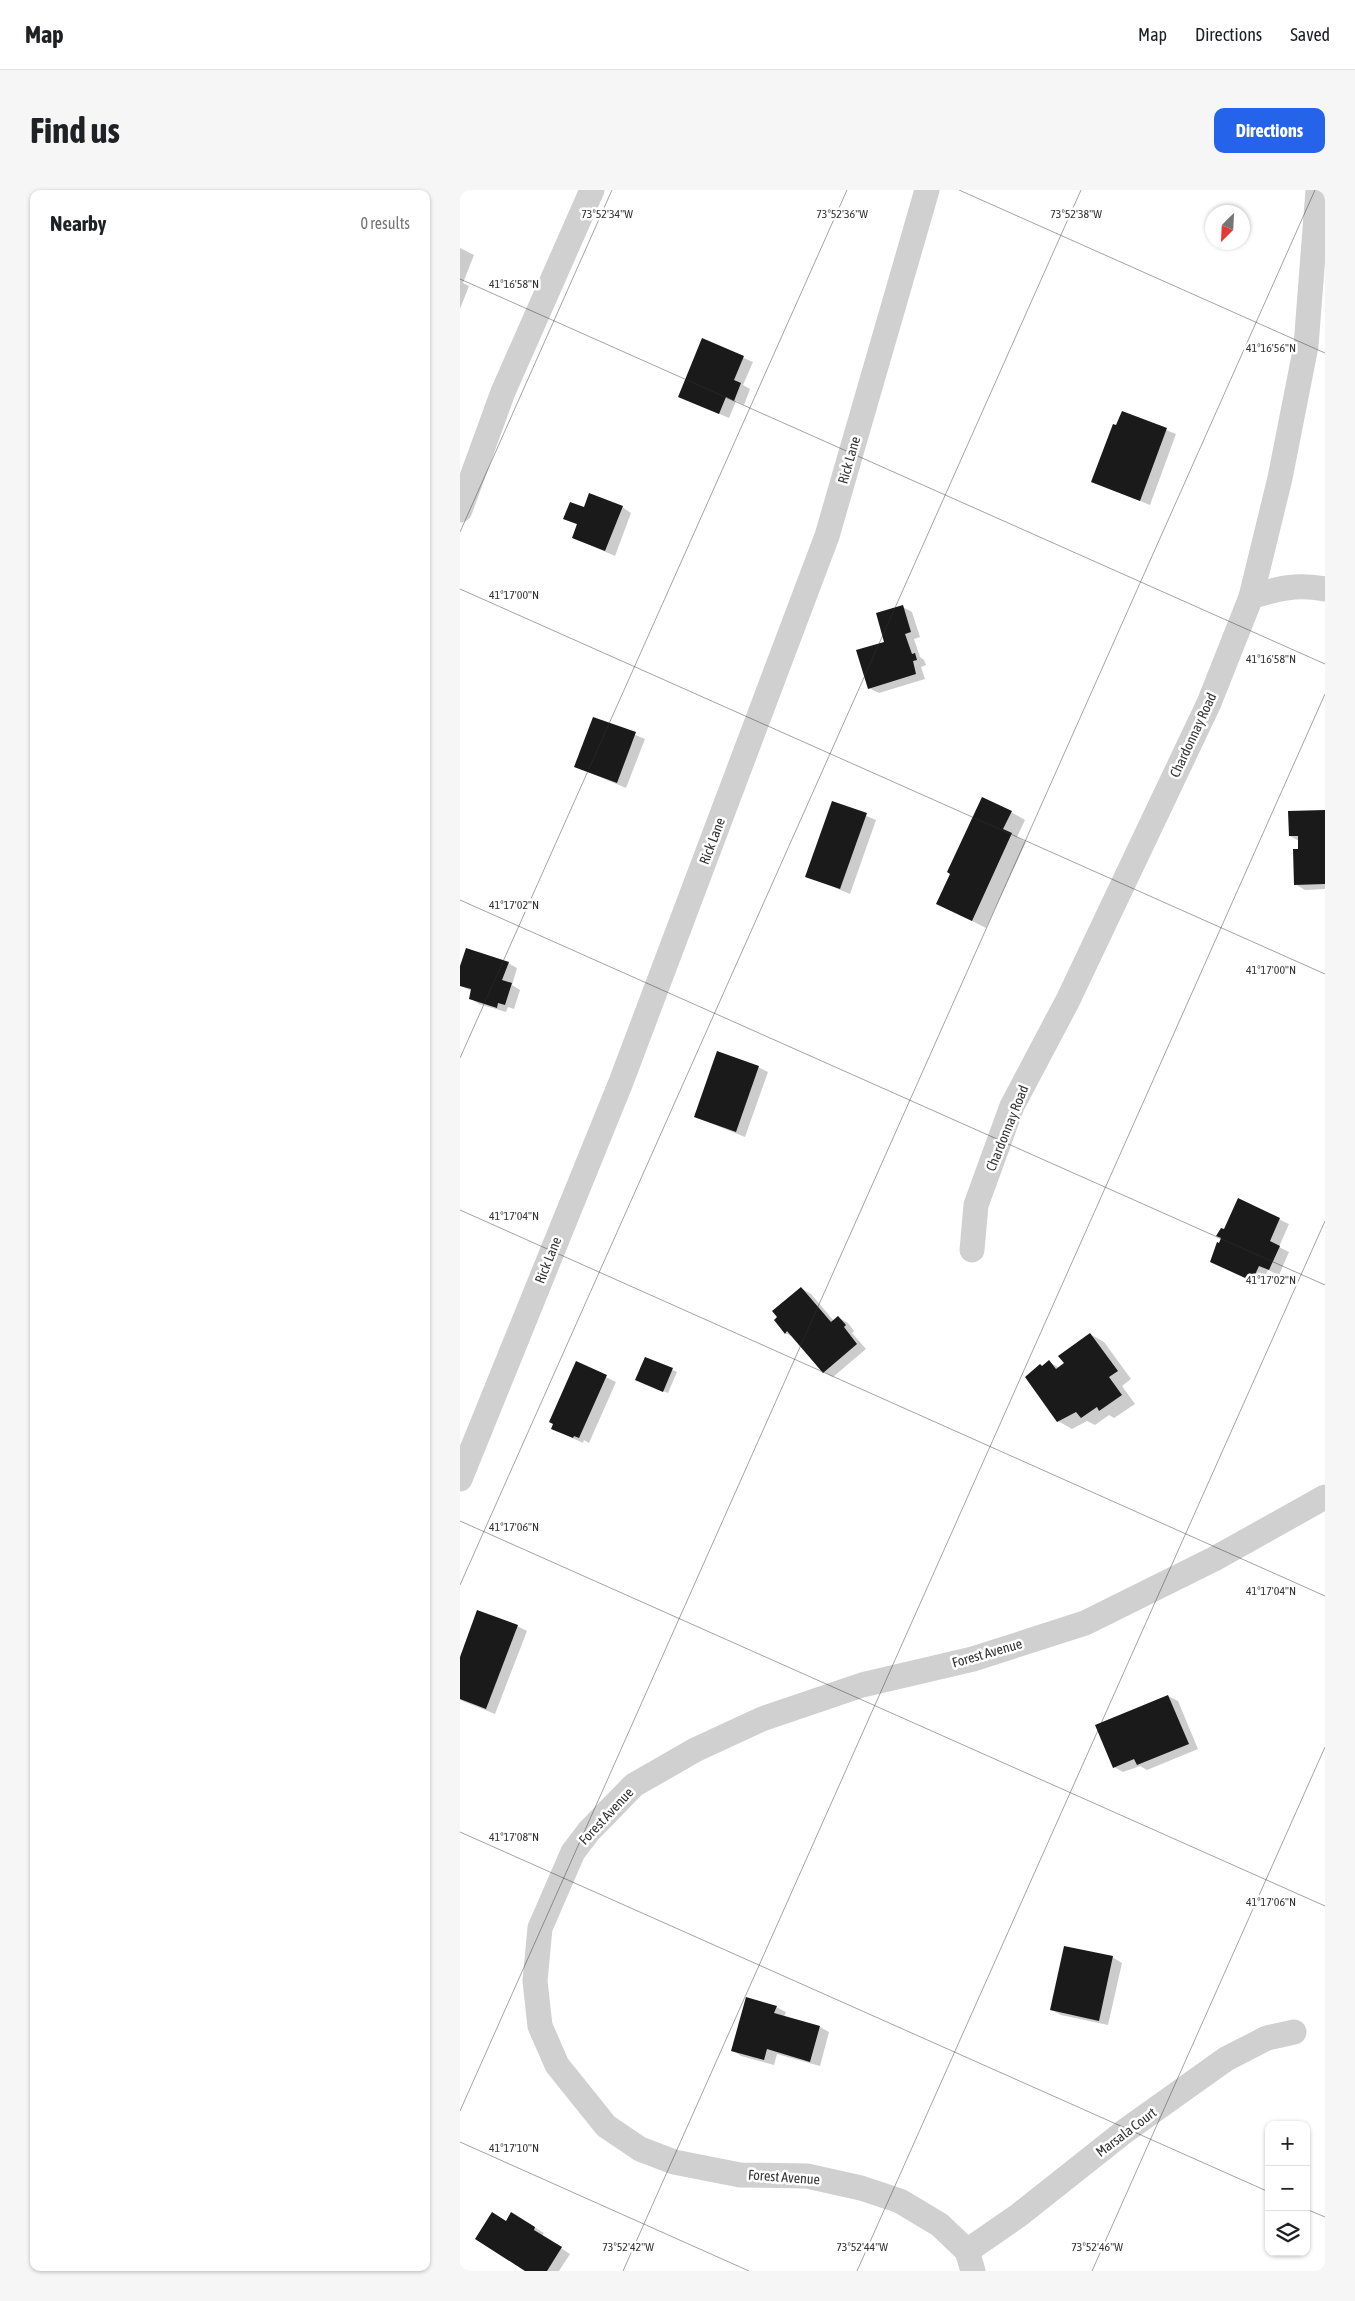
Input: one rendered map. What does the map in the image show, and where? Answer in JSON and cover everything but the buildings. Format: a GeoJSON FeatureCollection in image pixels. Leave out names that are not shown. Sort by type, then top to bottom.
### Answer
{"type":"FeatureCollection","features":[{"type":"Feature","properties":{"kind":"street"},"geometry":{"type":"LineString","coordinates":[[460,510],[503,392],[592,190]]}},
{"type":"Feature","properties":{"kind":"street","name":"Rick Lane"},"geometry":{"type":"LineString","coordinates":[[460,1480],[621,1082],[827,536],[927,190]]}},
{"type":"Feature","properties":{"kind":"street","name":"Chardonnay Road"},"geometry":{"type":"LineString","coordinates":[[972,1250],[976,1205],[1012,1106],[1068,1000],[1209,703],[1251,597],[1280,478],[1306,346],[1318,190]]}},
{"type":"Feature","properties":{"kind":"street"},"geometry":{"type":"LineString","coordinates":[[1251,597],[1277,588],[1312,587],[1325,590]]}},
{"type":"Feature","properties":{"kind":"street","name":"Forest Avenue"},"geometry":{"type":"LineString","coordinates":[[970,2261],[940,2225],[900,2201],[861,2188],[807,2176],[740,2174],[674,2162],[640,2149],[606,2126],[557,2064],[540,2026],[535,1981],[540,1928],[574,1852],[589,1831],[634,1785],[695,1750],[762,1719],[862,1685],[973,1659],[1085,1623],[1214,1559],[1325,1497]]}},
{"type":"Feature","properties":{"kind":"street","name":"Marsala Court"},"geometry":{"type":"LineString","coordinates":[[970,2261],[1019,2215],[1125,2131],[1226,2059],[1267,2038],[1294,2032]]}}]}
